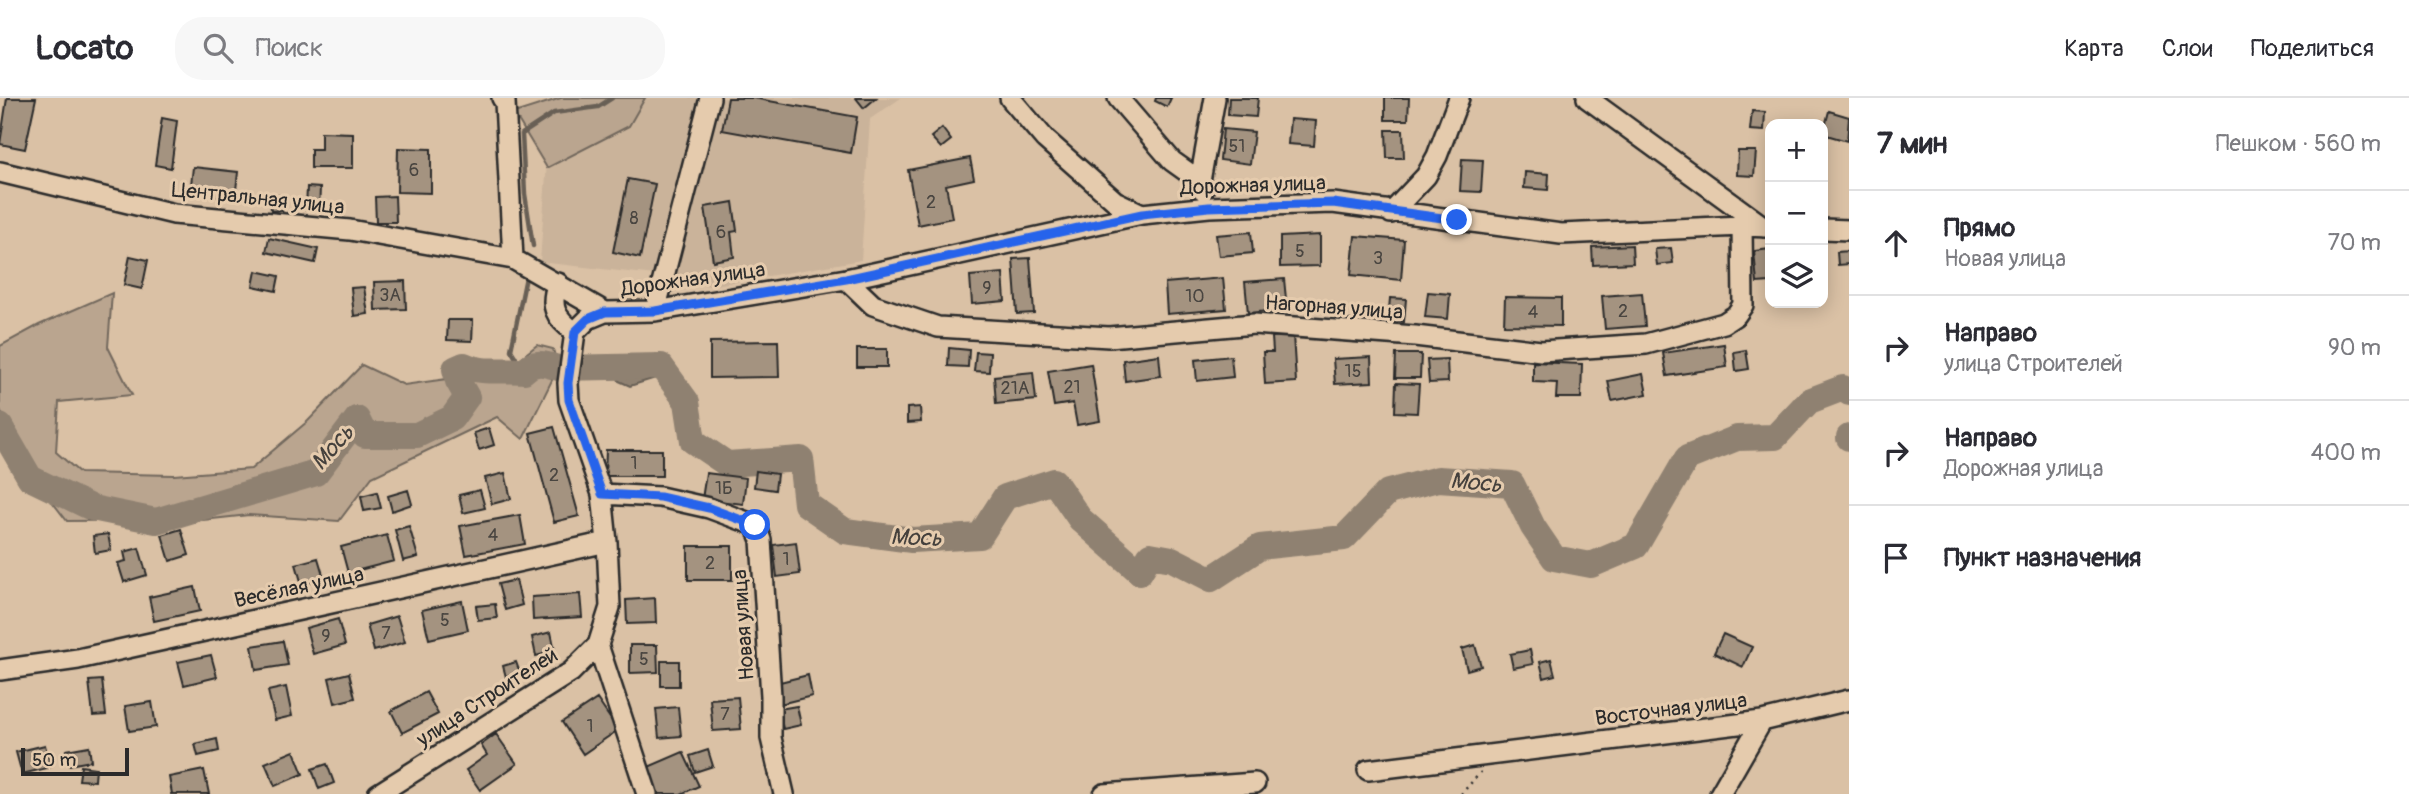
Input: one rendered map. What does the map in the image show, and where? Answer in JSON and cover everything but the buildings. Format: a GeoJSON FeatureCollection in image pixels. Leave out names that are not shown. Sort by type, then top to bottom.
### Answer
{"type":"FeatureCollection","features":[{"type":"Feature","properties":{"kind":"street"},"geometry":{"type":"LineString","coordinates":[[655,311],[710,98]]}},
{"type":"Feature","properties":{"kind":"street"},"geometry":{"type":"LineString","coordinates":[[1010,98],[1045,139],[1115,201],[1142,214]]}},
{"type":"Feature","properties":{"kind":"street"},"geometry":{"type":"LineString","coordinates":[[1118,98],[1172,161],[1200,181]]}},
{"type":"Feature","properties":{"kind":"street"},"geometry":{"type":"LineString","coordinates":[[1209,207],[1200,181],[1215,98]]}},
{"type":"Feature","properties":{"kind":"street"},"geometry":{"type":"LineString","coordinates":[[1391,213],[1426,176],[1437,156],[1459,98]]}},
{"type":"Feature","properties":{"kind":"street"},"geometry":{"type":"LineString","coordinates":[[1587,98],[1765,226]]}},
{"type":"Feature","properties":{"kind":"street"},"geometry":{"type":"LineString","coordinates":[[508,99],[513,259]]}},
{"type":"Feature","properties":{"kind":"street","name":"Центральная улица"},"geometry":{"type":"LineString","coordinates":[[0,172],[174,214],[350,230],[513,259],[605,312]]}},
{"type":"Feature","properties":{"kind":"street","name":"Дорожная улица"},"geometry":{"type":"LineString","coordinates":[[605,312],[655,311],[846,279],[1142,214],[1209,207],[1333,203],[1561,234],[1765,227]]}},
{"type":"Feature","properties":{"kind":"street","name":"Нагорная улица"},"geometry":{"type":"LineString","coordinates":[[846,279],[873,305],[938,327],[1110,337],[1254,324],[1415,336],[1541,351],[1646,344],[1724,323],[1737,315],[1743,305],[1742,226]]}},
{"type":"Feature","properties":{"kind":"street"},"geometry":{"type":"LineString","coordinates":[[1828,229],[1849,230]]}},
{"type":"Feature","properties":{"kind":"street"},"geometry":{"type":"LineString","coordinates":[[558,283],[552,298],[556,313],[566,326],[575,332],[588,319],[605,312]]}},
{"type":"Feature","properties":{"kind":"street","name":"улица Строителей"},"geometry":{"type":"LineString","coordinates":[[378,794],[570,672],[598,645],[610,607],[607,542],[602,494],[569,400],[568,383],[575,332]]}},
{"type":"Feature","properties":{"kind":"street","name":"Новая улица"},"geometry":{"type":"LineString","coordinates":[[602,494],[660,497],[709,508],[755,525],[761,540],[771,696],[771,738],[784,794]]}},
{"type":"Feature","properties":{"kind":"street","name":"Весёлая улица"},"geometry":{"type":"LineString","coordinates":[[0,670],[78,659],[607,542]]}},
{"type":"Feature","properties":{"kind":"street"},"geometry":{"type":"LineString","coordinates":[[598,645],[647,794]]}},
{"type":"Feature","properties":{"kind":"street","name":"Восточная улица"},"geometry":{"type":"LineString","coordinates":[[1368,770],[1762,721],[1849,700]]}},
{"type":"Feature","properties":{"kind":"street"},"geometry":{"type":"LineString","coordinates":[[1720,794],[1762,721]]}},
{"type":"Feature","properties":{"kind":"street"},"geometry":{"type":"LineString","coordinates":[[1104,794],[1255,783]]}},
{"type":"Feature","properties":{"kind":"shaded area"},"geometry":{"type":"Polygon","coordinates":[[[561,98],[645,98],[629,126],[547,168],[514,113],[561,98]]]}},
{"type":"Feature","properties":{"kind":"shaded area"},"geometry":{"type":"Polygon","coordinates":[[[645,98],[901,98],[870,119],[861,260],[710,286],[664,276],[540,262],[548,146],[628,126],[645,98]]]}},
{"type":"Feature","properties":{"kind":"shaded area"},"geometry":{"type":"Polygon","coordinates":[[[112,293],[108,347],[132,395],[59,402],[56,452],[80,473],[174,475],[251,469],[308,421],[362,365],[404,385],[504,371],[537,345],[553,349],[558,368],[523,439],[497,417],[372,477],[339,521],[249,515],[203,520],[67,521],[20,460],[0,409],[0,346],[39,325],[112,293]]]}},
{"type":"Feature","properties":{"kind":"shaded area"},"geometry":{"type":"Polygon","coordinates":[[[645,357],[658,361],[654,367],[660,373],[659,377],[630,386],[619,381],[617,375],[622,373],[625,361],[645,357]]]}},
{"type":"Feature","properties":{"kind":"waterway"},"geometry":{"type":"LineString","coordinates":[[533,246],[525,194],[522,134],[554,113],[598,107],[612,98]]}},
{"type":"Feature","properties":{"kind":"waterway"},"geometry":{"type":"LineString","coordinates":[[524,371],[511,350],[526,277]]}},
{"type":"Feature","properties":{"kind":"waterway","name":"Мось"},"geometry":{"type":"LineString","coordinates":[[0,426],[30,478],[92,508],[156,521],[316,473],[357,419],[365,435],[417,435],[452,418],[467,397],[455,369],[464,365],[486,370],[524,371],[532,365],[540,364],[558,368],[661,366],[687,402],[693,441],[727,464],[801,459],[806,504],[845,531],[912,540],[980,536],[1005,497],[1054,481],[1080,519],[1140,572],[1150,555],[1172,559],[1211,579],[1260,547],[1344,538],[1388,492],[1438,479],[1512,484],[1533,527],[1554,558],[1591,565],[1636,546],[1687,458],[1737,438],[1775,437],[1809,401],[1843,388],[1849,393]]}},
{"type":"Feature","properties":{"kind":"route"},"geometry":{"type":"LineString","coordinates":[[755,525],[709,508],[660,497],[602,494],[569,400],[568,383],[575,332],[588,319],[605,312],[655,311],[846,279],[1142,214],[1209,207],[1333,203],[1457,220]]}}]}
